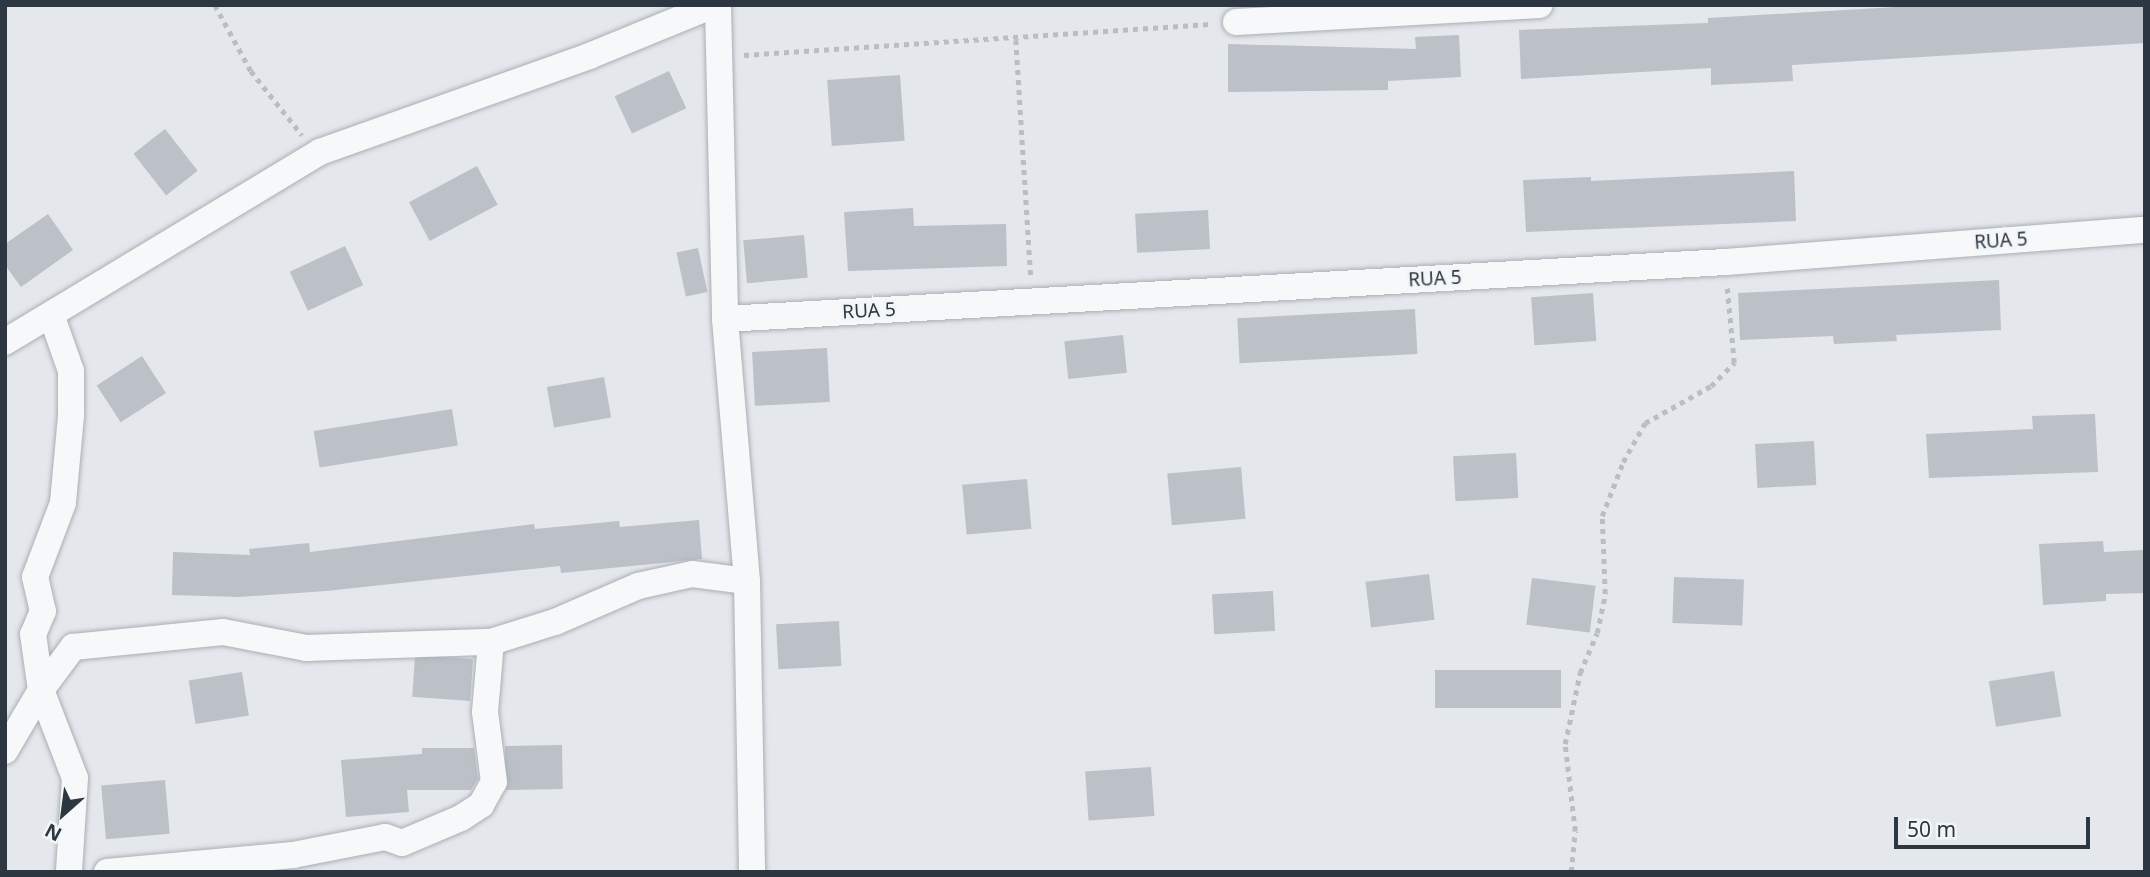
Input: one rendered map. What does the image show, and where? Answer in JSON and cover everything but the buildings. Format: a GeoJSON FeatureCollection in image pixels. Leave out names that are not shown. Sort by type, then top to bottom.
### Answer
{"type":"FeatureCollection","features":[{"type":"Feature","properties":{"kind":"street"},"geometry":{"type":"LineString","coordinates":[[5,342],[52,317],[320,152],[716,5],[725,319],[747,581],[752,872]]}},
{"type":"Feature","properties":{"kind":"street"},"geometry":{"type":"LineString","coordinates":[[1236,22],[1540,5]]}},
{"type":"Feature","properties":{"kind":"street","name":"RUA 5"},"geometry":{"type":"LineString","coordinates":[[725,319],[1726,262],[2145,230]]}},
{"type":"Feature","properties":{"kind":"street"},"geometry":{"type":"LineString","coordinates":[[52,317],[68,353],[71,393],[62,503],[35,577],[43,611],[33,634],[41,690],[75,778],[69,872]]}},
{"type":"Feature","properties":{"kind":"street"},"geometry":{"type":"LineString","coordinates":[[5,751],[41,690],[73,648],[177,634],[223,632],[306,648],[491,642],[555,622],[638,586],[692,574],[747,581]]}},
{"type":"Feature","properties":{"kind":"street"},"geometry":{"type":"LineString","coordinates":[[107,872],[293,855],[385,837],[402,843],[461,818],[481,805],[494,782],[485,712],[491,642]]}},
{"type":"Feature","properties":{"kind":"path"},"geometry":{"type":"LineString","coordinates":[[215,5],[258,82],[289,123],[320,152]]}},
{"type":"Feature","properties":{"kind":"path"},"geometry":{"type":"LineString","coordinates":[[718,56],[1016,40],[1236,22]]}},
{"type":"Feature","properties":{"kind":"path"},"geometry":{"type":"LineString","coordinates":[[1016,40],[1033,302]]}},
{"type":"Feature","properties":{"kind":"path"},"geometry":{"type":"LineString","coordinates":[[1571,872],[1575,831],[1565,744],[1580,673],[1597,633],[1605,593],[1602,516],[1623,462],[1645,423],[1711,386],[1734,363],[1726,262]]}}]}
